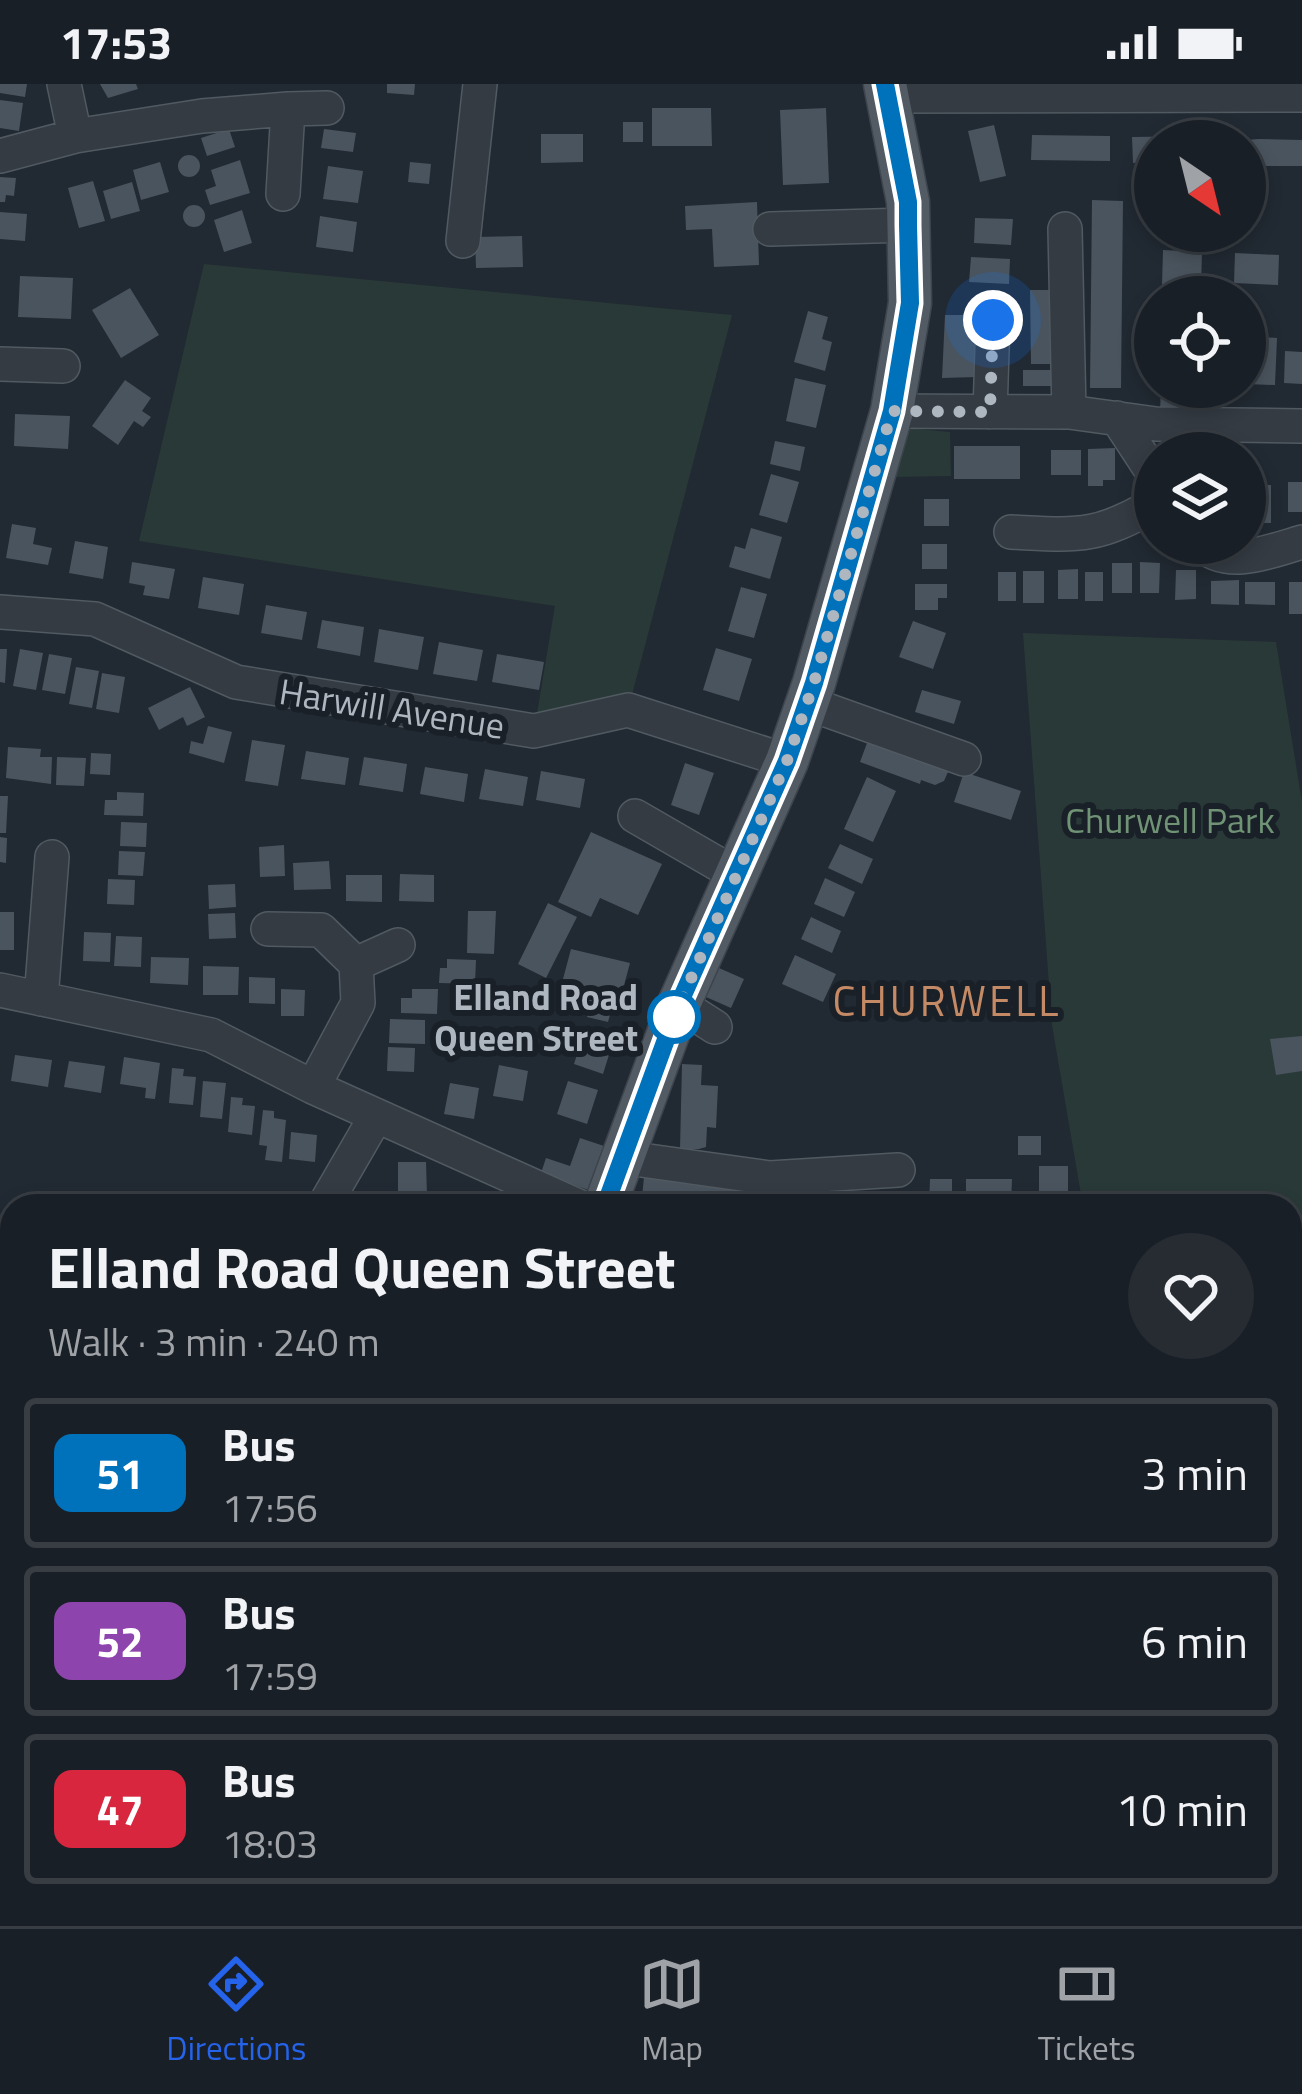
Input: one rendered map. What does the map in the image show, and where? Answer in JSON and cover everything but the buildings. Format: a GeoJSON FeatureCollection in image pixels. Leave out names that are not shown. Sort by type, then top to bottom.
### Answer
{"type":"FeatureCollection","features":[{"type":"Feature","properties":{"kind":"main road"},"geometry":{"type":"LineString","coordinates":[[609,1194],[679,1004],[787,761],[892,411],[910,303],[908,225],[887,90]]}},
{"type":"Feature","properties":{"kind":"street"},"geometry":{"type":"LineString","coordinates":[[64,84],[75,136]]}},
{"type":"Feature","properties":{"kind":"street"},"geometry":{"type":"LineString","coordinates":[[463,241],[480,84]]}},
{"type":"Feature","properties":{"kind":"street"},"geometry":{"type":"LineString","coordinates":[[887,90],[1302,95]]}},
{"type":"Feature","properties":{"kind":"street"},"geometry":{"type":"LineString","coordinates":[[0,156],[75,136],[202,116],[327,108]]}},
{"type":"Feature","properties":{"kind":"street"},"geometry":{"type":"LineString","coordinates":[[283,194],[288,109]]}},
{"type":"Feature","properties":{"kind":"street"},"geometry":{"type":"LineString","coordinates":[[770,230],[908,225]]}},
{"type":"Feature","properties":{"kind":"street"},"geometry":{"type":"LineString","coordinates":[[1065,229],[1069,412]]}},
{"type":"Feature","properties":{"kind":"street"},"geometry":{"type":"LineString","coordinates":[[990,412],[993,320]]}},
{"type":"Feature","properties":{"kind":"street"},"geometry":{"type":"LineString","coordinates":[[0,364],[63,366]]}},
{"type":"Feature","properties":{"kind":"street"},"geometry":{"type":"LineString","coordinates":[[892,411],[1069,412],[1156,424],[1302,426]]}},
{"type":"Feature","properties":{"kind":"street"},"geometry":{"type":"LineString","coordinates":[[1117,418],[1134,444]]}},
{"type":"Feature","properties":{"kind":"street"},"geometry":{"type":"LineString","coordinates":[[1011,532],[1082,536],[1134,517]]}},
{"type":"Feature","properties":{"kind":"street"},"geometry":{"type":"LineString","coordinates":[[1266,551],[1302,542]]}},
{"type":"Feature","properties":{"kind":"street","name":"Harwill Avenue"},"geometry":{"type":"LineString","coordinates":[[0,612],[95,619],[236,682],[534,731],[628,710],[787,761]]}},
{"type":"Feature","properties":{"kind":"street"},"geometry":{"type":"LineString","coordinates":[[807,703],[964,759]]}},
{"type":"Feature","properties":{"kind":"street"},"geometry":{"type":"LineString","coordinates":[[634,816],[736,875]]}},
{"type":"Feature","properties":{"kind":"street"},"geometry":{"type":"LineString","coordinates":[[41,999],[52,857]]}},
{"type":"Feature","properties":{"kind":"street"},"geometry":{"type":"LineString","coordinates":[[268,929],[321,930],[356,964],[358,1003],[313,1087]]}},
{"type":"Feature","properties":{"kind":"street"},"geometry":{"type":"LineString","coordinates":[[356,964],[398,945]]}},
{"type":"Feature","properties":{"kind":"street"},"geometry":{"type":"LineString","coordinates":[[0,990],[211,1035],[375,1118],[550,1194]]}},
{"type":"Feature","properties":{"kind":"street"},"geometry":{"type":"LineString","coordinates":[[679,1004],[716,1027]]}},
{"type":"Feature","properties":{"kind":"street"},"geometry":{"type":"LineString","coordinates":[[331,1194],[375,1118]]}},
{"type":"Feature","properties":{"kind":"street"},"geometry":{"type":"LineString","coordinates":[[620,1157],[769,1192],[898,1170]]}},
{"type":"Feature","properties":{"kind":"green space"},"geometry":{"type":"Polygon","coordinates":[[[204,264],[732,315],[628,710],[534,731],[555,606],[139,541],[204,264]]]}},
{"type":"Feature","properties":{"kind":"green space"},"geometry":{"type":"Polygon","coordinates":[[[906,428],[950,432],[951,476],[894,477],[906,428]]]}},
{"type":"Feature","properties":{"kind":"green space","name":"Churwell Park"},"geometry":{"type":"Polygon","coordinates":[[[1023,633],[1276,642],[1302,802],[1302,1194],[1081,1194],[1052,1025],[1023,633]]]}},
{"type":"Feature","properties":{"kind":"bus line","name":"51"},"geometry":{"type":"LineString","coordinates":[[609,1194],[679,1004],[787,761],[892,411],[910,303],[908,202],[885,84]]}},
{"type":"Feature","properties":{"kind":"place","name":"Elland Road Queen Street"},"geometry":{"type":"Point","coordinates":[674,1017]}},
{"type":"Feature","properties":{"kind":"district","name":"CHURWELL"},"geometry":{"type":"Point","coordinates":[947,1000]}},
{"type":"Feature","properties":{"kind":"route"},"geometry":{"type":"LineString","coordinates":[[674,1017],[787,761],[892,411],[990,412],[993,320]]}}]}
